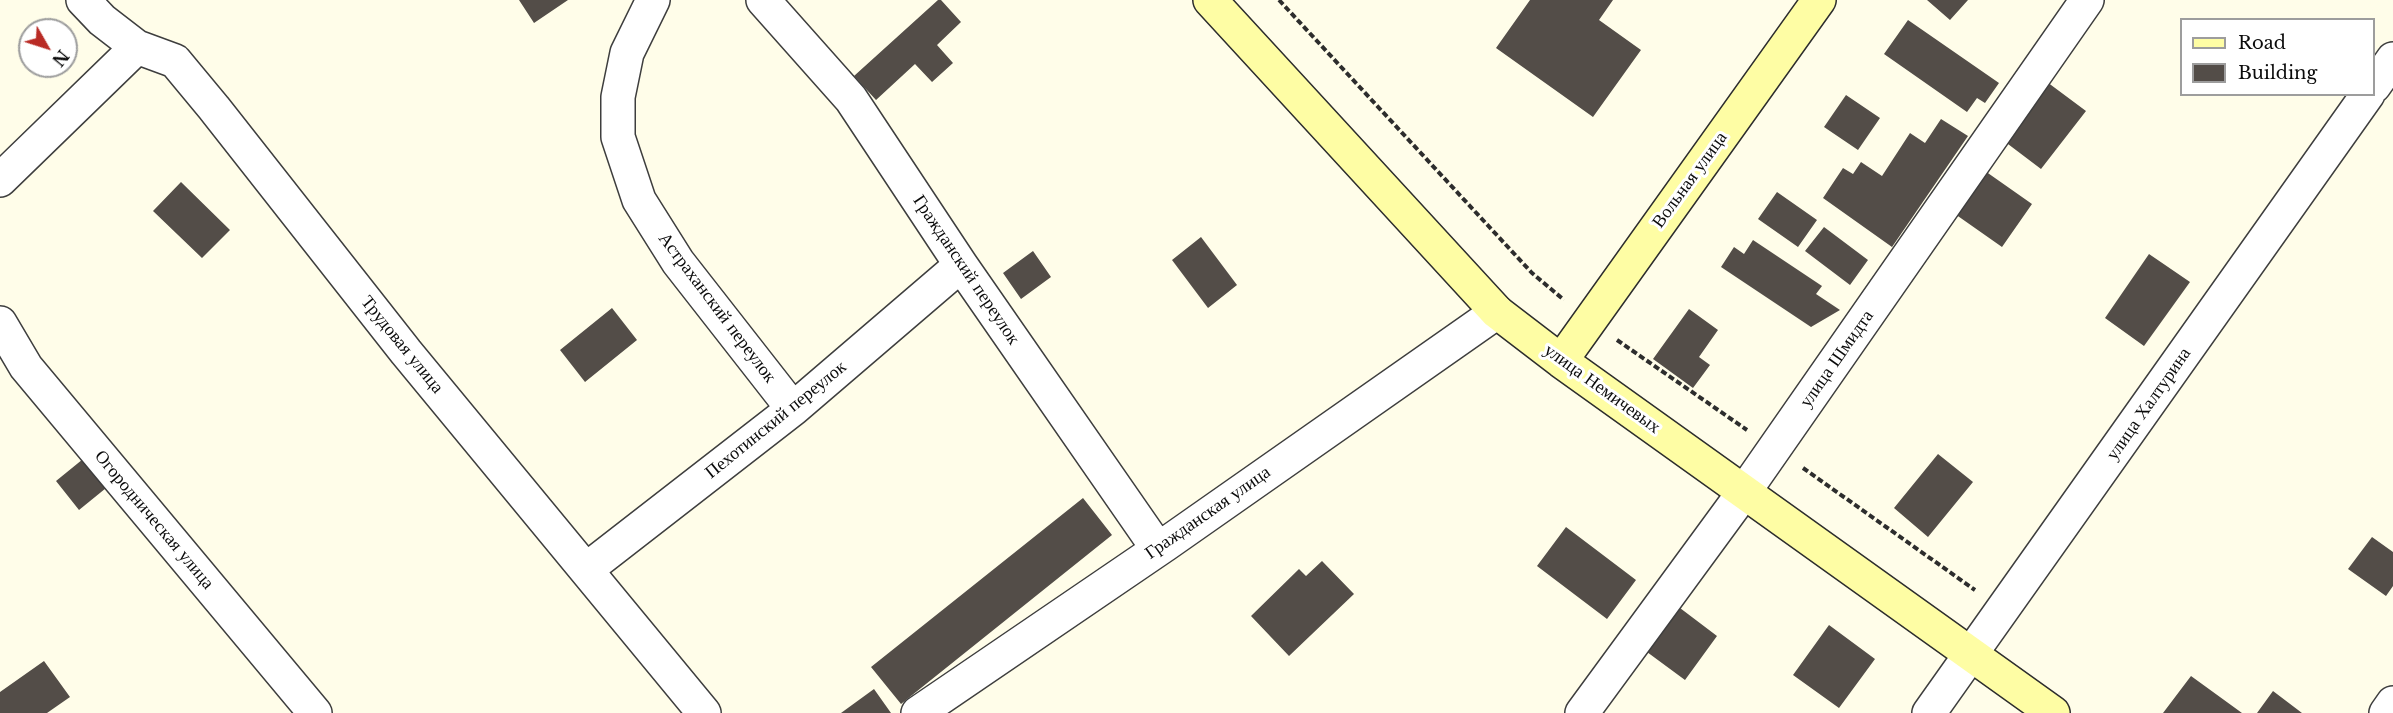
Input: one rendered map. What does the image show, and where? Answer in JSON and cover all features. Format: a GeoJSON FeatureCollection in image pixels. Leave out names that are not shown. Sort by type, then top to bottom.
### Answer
{"type":"FeatureCollection","features":[{"type":"Feature","properties":{"kind":"street","name":"Трудовая улица"},"geometry":{"type":"LineString","coordinates":[[83,0],[102,20],[138,47],[175,62],[182,69],[421,370],[704,713]]}},
{"type":"Feature","properties":{"kind":"street","name":"Астраханский переулок"},"geometry":{"type":"LineString","coordinates":[[653,0],[627,53],[618,97],[618,137],[639,200],[678,262],[794,409]]}},
{"type":"Feature","properties":{"kind":"street","name":"Гражданский переулок"},"geometry":{"type":"LineString","coordinates":[[763,0],[851,99],[961,265],[1158,549]]}},
{"type":"Feature","properties":{"kind":"street","name":"улица Немичевых"},"geometry":{"type":"LineString","coordinates":[[1210,0],[1497,312],[1561,361],[2053,713]]}},
{"type":"Feature","properties":{"kind":"street","name":"Вольная улица"},"geometry":{"type":"LineString","coordinates":[[1561,361],[1819,0]]}},
{"type":"Feature","properties":{"kind":"street","name":"улица Шмидта"},"geometry":{"type":"LineString","coordinates":[[1582,713],[1744,492],[2087,0]]}},
{"type":"Feature","properties":{"kind":"street"},"geometry":{"type":"LineString","coordinates":[[0,180],[138,47]]}},
{"type":"Feature","properties":{"kind":"street"},"geometry":{"type":"LineString","coordinates":[[2375,83],[2393,59]]}},
{"type":"Feature","properties":{"kind":"street","name":"улица Халтурина"},"geometry":{"type":"LineString","coordinates":[[1929,713],[2367,96]]}},
{"type":"Feature","properties":{"kind":"street","name":"Пехотинский переулок"},"geometry":{"type":"LineString","coordinates":[[587,569],[794,409],[961,265]]}},
{"type":"Feature","properties":{"kind":"street","name":"Гражданская улица"},"geometry":{"type":"LineString","coordinates":[[918,713],[1158,549],[1497,312]]}},
{"type":"Feature","properties":{"kind":"street","name":"Огородническая улица"},"geometry":{"type":"LineString","coordinates":[[0,323],[26,367],[315,713]]}},
{"type":"Feature","properties":{"kind":"street"},"geometry":{"type":"LineString","coordinates":[[2386,713],[2393,703]]}},
{"type":"Feature","properties":{"kind":"building"},"geometry":{"type":"Polygon","coordinates":[[[519,0],[568,0],[534,23],[519,0]]]}},
{"type":"Feature","properties":{"kind":"building"},"geometry":{"type":"Polygon","coordinates":[[[938,0],[941,0],[961,22],[937,45],[953,63],[932,82],[915,64],[876,100],[854,76],[938,0]]]}},
{"type":"Feature","properties":{"kind":"building"},"geometry":{"type":"Polygon","coordinates":[[[1530,0],[1613,0],[1599,20],[1641,50],[1593,117],[1496,48],[1530,0]]]}},
{"type":"Feature","properties":{"kind":"building"},"geometry":{"type":"Polygon","coordinates":[[[1927,0],[1968,0],[1950,20],[1927,0]]]}},
{"type":"Feature","properties":{"kind":"building"},"geometry":{"type":"Polygon","coordinates":[[[1908,20],[1999,83],[1985,103],[1977,98],[1967,112],[1884,54],[1908,20]]]}},
{"type":"Feature","properties":{"kind":"building"},"geometry":{"type":"Polygon","coordinates":[[[2047,82],[2086,111],[2041,169],[2004,141],[2047,82]]]}},
{"type":"Feature","properties":{"kind":"building"},"geometry":{"type":"Polygon","coordinates":[[[1846,95],[1880,118],[1858,150],[1824,127],[1846,95]]]}},
{"type":"Feature","properties":{"kind":"building"},"geometry":{"type":"Polygon","coordinates":[[[1941,119],[1968,136],[1892,247],[1823,198],[1843,168],[1853,174],[1861,162],[1882,176],[1910,133],[1925,143],[1941,119]]]}},
{"type":"Feature","properties":{"kind":"building"},"geometry":{"type":"Polygon","coordinates":[[[1985,171],[2032,204],[2002,247],[1955,214],[1985,171]]]}},
{"type":"Feature","properties":{"kind":"building"},"geometry":{"type":"Polygon","coordinates":[[[181,182],[230,230],[202,258],[153,211],[181,182]]]}},
{"type":"Feature","properties":{"kind":"building"},"geometry":{"type":"Polygon","coordinates":[[[1777,192],[1817,220],[1798,247],[1758,219],[1777,192]]]}},
{"type":"Feature","properties":{"kind":"building"},"geometry":{"type":"Polygon","coordinates":[[[1824,227],[1868,260],[1850,285],[1805,251],[1824,227]]]}},
{"type":"Feature","properties":{"kind":"building"},"geometry":{"type":"Polygon","coordinates":[[[1201,237],[1237,285],[1208,308],[1172,260],[1201,237]]]}},
{"type":"Feature","properties":{"kind":"building"},"geometry":{"type":"Polygon","coordinates":[[[1753,240],[1822,286],[1816,294],[1840,310],[1811,327],[1721,267],[1734,247],[1744,254],[1753,240]]]}},
{"type":"Feature","properties":{"kind":"building"},"geometry":{"type":"Polygon","coordinates":[[[1033,251],[1051,277],[1021,299],[1003,273],[1033,251]]]}},
{"type":"Feature","properties":{"kind":"building"},"geometry":{"type":"Polygon","coordinates":[[[2149,254],[2190,282],[2144,346],[2105,318],[2149,254]]]}},
{"type":"Feature","properties":{"kind":"building"},"geometry":{"type":"Polygon","coordinates":[[[612,308],[637,340],[585,382],[560,350],[612,308]]]}},
{"type":"Feature","properties":{"kind":"building"},"geometry":{"type":"Polygon","coordinates":[[[1689,309],[1718,330],[1699,357],[1710,365],[1693,388],[1653,359],[1689,309]]]}},
{"type":"Feature","properties":{"kind":"building"},"geometry":{"type":"Polygon","coordinates":[[[1938,454],[1973,482],[1928,537],[1894,508],[1938,454]]]}},
{"type":"Feature","properties":{"kind":"building"},"geometry":{"type":"Polygon","coordinates":[[[88,455],[111,484],[79,510],[56,481],[88,455]]]}},
{"type":"Feature","properties":{"kind":"building"},"geometry":{"type":"Polygon","coordinates":[[[1083,498],[1112,535],[901,704],[871,667],[1083,498]]]}},
{"type":"Feature","properties":{"kind":"building"},"geometry":{"type":"Polygon","coordinates":[[[1566,527],[1636,580],[1607,619],[1537,566],[1566,527]]]}},
{"type":"Feature","properties":{"kind":"building"},"geometry":{"type":"Polygon","coordinates":[[[2372,537],[2393,552],[2393,586],[2386,596],[2348,569],[2372,537]]]}},
{"type":"Feature","properties":{"kind":"building"},"geometry":{"type":"Polygon","coordinates":[[[1322,561],[1354,594],[1289,656],[1251,616],[1299,569],[1306,576],[1322,561]]]}},
{"type":"Feature","properties":{"kind":"building"},"geometry":{"type":"Polygon","coordinates":[[[1680,608],[1717,636],[1685,680],[1647,652],[1680,608]]]}},
{"type":"Feature","properties":{"kind":"building"},"geometry":{"type":"Polygon","coordinates":[[[1829,625],[1875,659],[1839,708],[1793,675],[1829,625]]]}},
{"type":"Feature","properties":{"kind":"building"},"geometry":{"type":"Polygon","coordinates":[[[44,661],[70,697],[47,713],[0,713],[0,692],[44,661]]]}},
{"type":"Feature","properties":{"kind":"building"},"geometry":{"type":"Polygon","coordinates":[[[2191,676],[2242,713],[2163,713],[2191,676]]]}},
{"type":"Feature","properties":{"kind":"building"},"geometry":{"type":"Polygon","coordinates":[[[874,689],[891,713],[841,713],[874,689]]]}},
{"type":"Feature","properties":{"kind":"building"},"geometry":{"type":"Polygon","coordinates":[[[2273,691],[2302,713],[2257,713],[2273,691]]]}}]}
